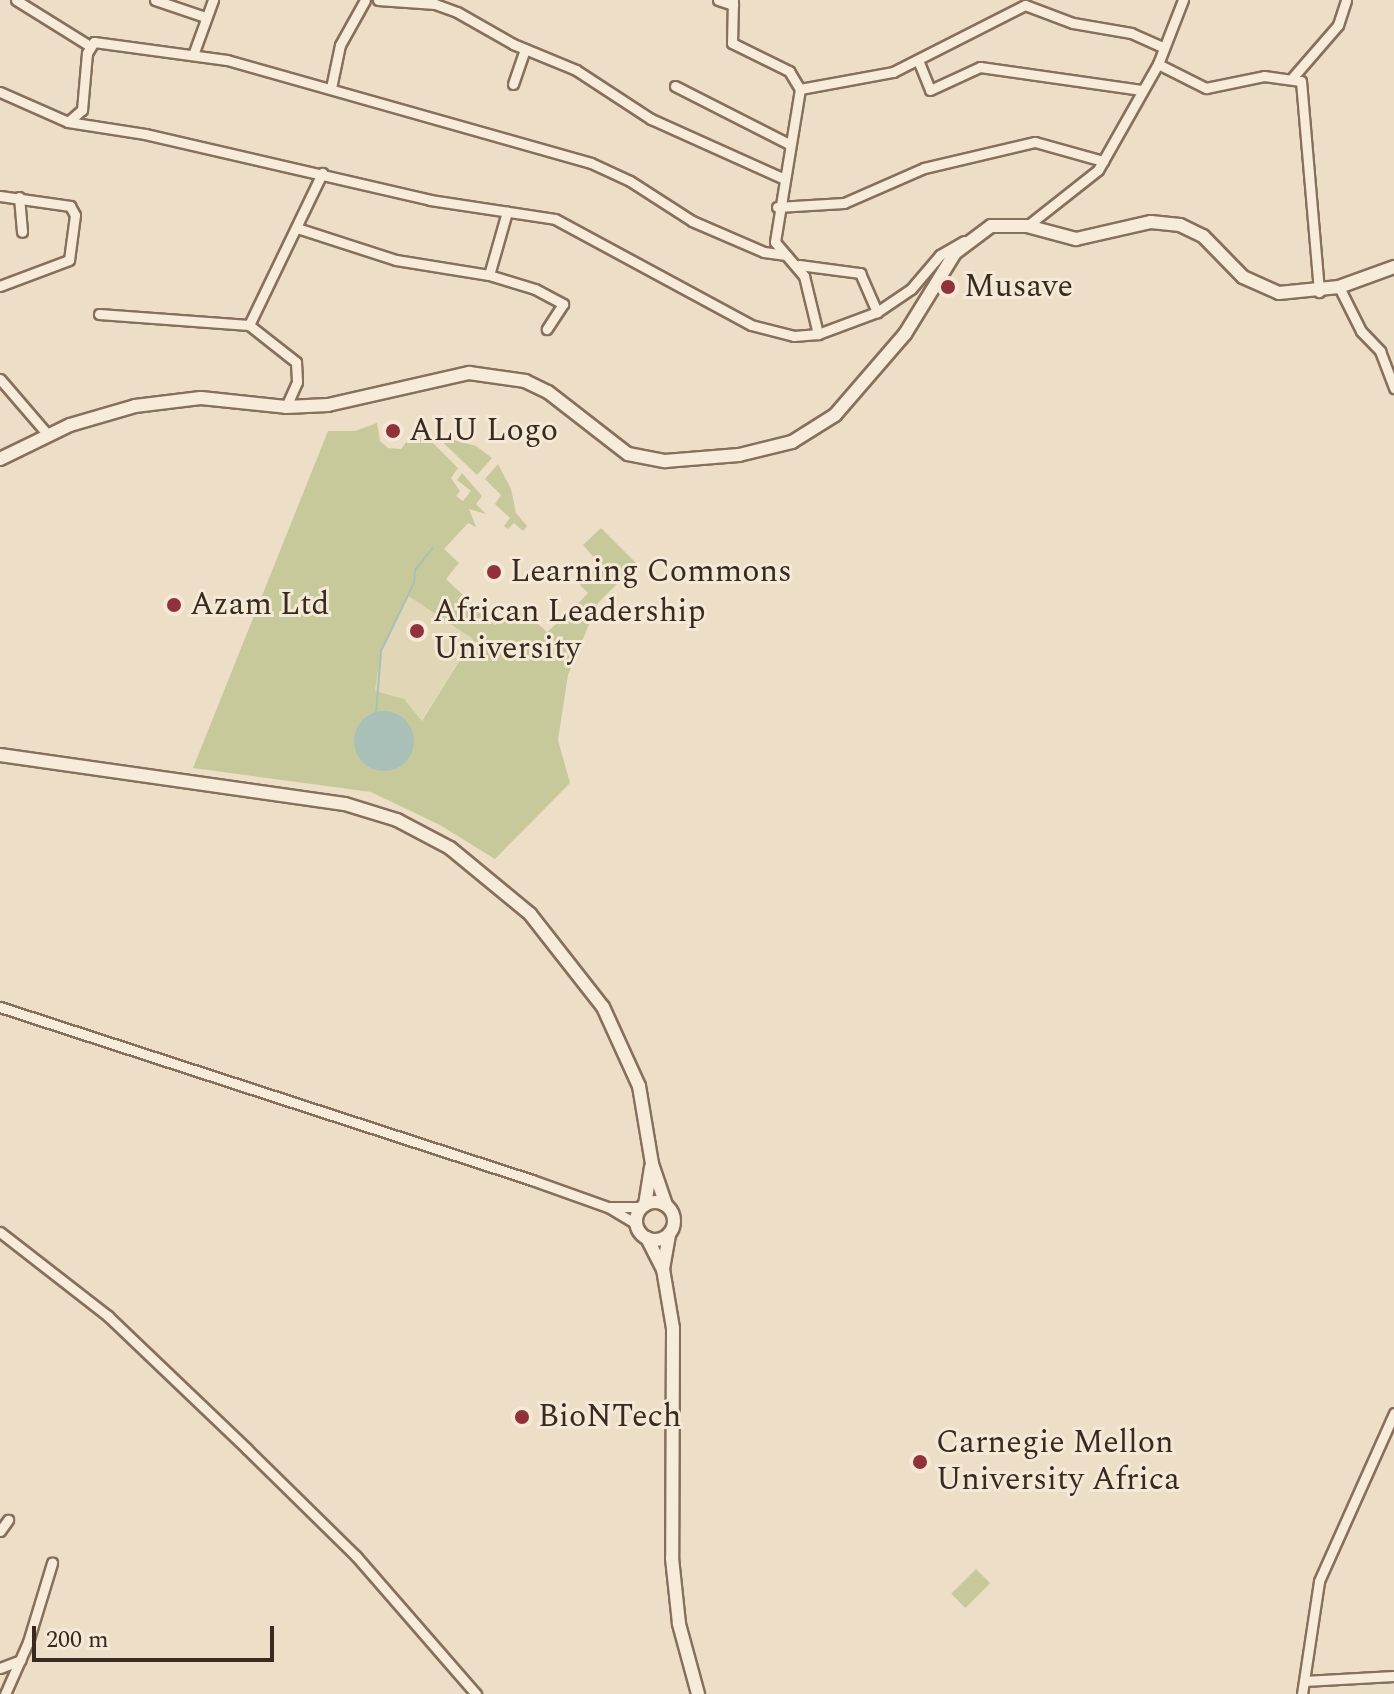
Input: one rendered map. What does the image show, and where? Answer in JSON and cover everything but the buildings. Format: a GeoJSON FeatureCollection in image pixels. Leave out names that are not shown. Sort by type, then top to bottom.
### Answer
{"type":"FeatureCollection","features":[{"type":"Feature","properties":{"kind":"main road"},"geometry":{"type":"LineString","coordinates":[[0,459],[114,410],[162,401],[201,398],[286,407],[328,405],[469,373],[499,375],[548,392],[614,446],[641,458],[695,460],[768,450],[814,429],[853,397],[905,334],[964,241],[991,226],[1027,226],[1076,239],[1151,222],[1180,225],[1203,236],[1229,266],[1257,286],[1279,293],[1319,292],[1394,267]]}},
{"type":"Feature","properties":{"kind":"main road"},"geometry":{"type":"LineString","coordinates":[[0,755],[345,804],[379,813],[435,839],[530,914],[581,974],[612,1024],[639,1086],[652,1164],[666,1205],[674,1216],[663,1269]]}},
{"type":"Feature","properties":{"kind":"main road"},"geometry":{"type":"LineString","coordinates":[[652,1164],[636,1224],[663,1269],[675,1346],[669,1474],[673,1569],[679,1624],[698,1694]]}},
{"type":"Feature","properties":{"kind":"main road"},"geometry":{"type":"LineString","coordinates":[[643,1206],[666,1205]]}},
{"type":"Feature","properties":{"kind":"main road"},"geometry":{"type":"LineString","coordinates":[[647,1238],[669,1234]]}},
{"type":"Feature","properties":{"kind":"street"},"geometry":{"type":"LineString","coordinates":[[16,0],[90,46]]}},
{"type":"Feature","properties":{"kind":"street"},"geometry":{"type":"LineString","coordinates":[[155,0],[205,17]]}},
{"type":"Feature","properties":{"kind":"street"},"geometry":{"type":"LineString","coordinates":[[193,55],[213,0]]}},
{"type":"Feature","properties":{"kind":"street"},"geometry":{"type":"LineString","coordinates":[[331,88],[340,45],[365,0]]}},
{"type":"Feature","properties":{"kind":"street"},"geometry":{"type":"LineString","coordinates":[[378,0],[435,4],[525,49],[576,70],[651,119],[782,178]]}},
{"type":"Feature","properties":{"kind":"street"},"geometry":{"type":"LineString","coordinates":[[718,0],[733,2],[732,43],[789,71],[800,89],[777,207],[775,242],[799,265],[860,273],[877,312]]}},
{"type":"Feature","properties":{"kind":"street"},"geometry":{"type":"LineString","coordinates":[[1027,226],[1088,182],[1103,161],[1158,64],[1183,0]]}},
{"type":"Feature","properties":{"kind":"street"},"geometry":{"type":"LineString","coordinates":[[1293,77],[1338,25],[1346,0]]}},
{"type":"Feature","properties":{"kind":"street"},"geometry":{"type":"LineString","coordinates":[[800,89],[862,80],[918,60],[1011,10],[1036,3],[1073,23],[1131,33],[1164,48]]}},
{"type":"Feature","properties":{"kind":"street"},"geometry":{"type":"LineString","coordinates":[[90,46],[101,40],[260,67],[591,163],[630,181],[692,221],[764,252],[786,255]]}},
{"type":"Feature","properties":{"kind":"street"},"geometry":{"type":"LineString","coordinates":[[68,122],[82,110],[90,46]]}},
{"type":"Feature","properties":{"kind":"street"},"geometry":{"type":"LineString","coordinates":[[513,84],[525,49]]}},
{"type":"Feature","properties":{"kind":"street"},"geometry":{"type":"LineString","coordinates":[[918,60],[930,90],[980,67],[1141,90]]}},
{"type":"Feature","properties":{"kind":"street"},"geometry":{"type":"LineString","coordinates":[[1158,64],[1206,88],[1264,76],[1293,77],[1305,89],[1319,292]]}},
{"type":"Feature","properties":{"kind":"street"},"geometry":{"type":"LineString","coordinates":[[675,86],[789,144]]}},
{"type":"Feature","properties":{"kind":"street"},"geometry":{"type":"LineString","coordinates":[[0,92],[68,122],[322,173],[430,200],[576,227],[612,252],[751,325],[794,336],[818,334],[877,312],[911,289],[940,255],[964,241]]}},
{"type":"Feature","properties":{"kind":"street"},"geometry":{"type":"LineString","coordinates":[[777,207],[844,203],[924,168],[1035,142],[1103,161]]}},
{"type":"Feature","properties":{"kind":"street"},"geometry":{"type":"LineString","coordinates":[[249,325],[322,173]]}},
{"type":"Feature","properties":{"kind":"street"},"geometry":{"type":"LineString","coordinates":[[0,196],[73,208],[73,253],[65,262],[0,286]]}},
{"type":"Feature","properties":{"kind":"street"},"geometry":{"type":"LineString","coordinates":[[19,197],[22,232]]}},
{"type":"Feature","properties":{"kind":"street"},"geometry":{"type":"LineString","coordinates":[[489,275],[507,212]]}},
{"type":"Feature","properties":{"kind":"street"},"geometry":{"type":"LineString","coordinates":[[297,228],[424,266],[489,275],[559,300],[562,311],[547,329]]}},
{"type":"Feature","properties":{"kind":"street"},"geometry":{"type":"LineString","coordinates":[[799,265],[818,334]]}},
{"type":"Feature","properties":{"kind":"street"},"geometry":{"type":"LineString","coordinates":[[1339,287],[1361,331],[1380,351],[1394,388]]}},
{"type":"Feature","properties":{"kind":"street"},"geometry":{"type":"LineString","coordinates":[[99,314],[249,325],[296,362],[297,382],[286,407]]}},
{"type":"Feature","properties":{"kind":"street"},"geometry":{"type":"LineString","coordinates":[[0,380],[49,436]]}},
{"type":"Feature","properties":{"kind":"street"},"geometry":{"type":"LineString","coordinates":[[0,1007],[608,1207],[636,1224]]}},
{"type":"Feature","properties":{"kind":"street"},"geometry":{"type":"LineString","coordinates":[[608,1207],[643,1206]]}},
{"type":"Feature","properties":{"kind":"street"},"geometry":{"type":"LineString","coordinates":[[0,1232],[108,1316],[257,1459],[356,1556],[476,1694]]}},
{"type":"Feature","properties":{"kind":"street"},"geometry":{"type":"LineString","coordinates":[[1302,1694],[1319,1581],[1394,1413]]}},
{"type":"Feature","properties":{"kind":"street"},"geometry":{"type":"LineString","coordinates":[[0,1531],[8,1520]]}},
{"type":"Feature","properties":{"kind":"street"},"geometry":{"type":"LineString","coordinates":[[5,1694],[21,1660],[52,1563]]}},
{"type":"Feature","properties":{"kind":"street"},"geometry":{"type":"LineString","coordinates":[[0,1668],[21,1660]]}},
{"type":"Feature","properties":{"kind":"street"},"geometry":{"type":"LineString","coordinates":[[1304,1681],[1394,1676]]}},
{"type":"Feature","properties":{"kind":"shaded area"},"geometry":{"type":"Polygon","coordinates":[[[406,594],[473,639],[421,721],[375,692],[381,651],[406,594]]]}},
{"type":"Feature","properties":{"kind":"shaded area"},"geometry":{"type":"Polygon","coordinates":[[[384,711],[405,720],[414,741],[405,762],[384,771],[363,762],[354,741],[363,720],[384,711]]]}},
{"type":"Feature","properties":{"kind":"green space"},"geometry":{"type":"Polygon","coordinates":[[[394,422],[401,425],[404,432],[401,439],[394,442],[387,439],[384,432],[387,425],[394,422]]]}},
{"type":"Feature","properties":{"kind":"green space","name":"African Leadership University"},"geometry":{"type":"Polygon","coordinates":[[[377,423],[380,441],[388,448],[401,449],[412,435],[428,438],[458,468],[451,478],[460,491],[456,496],[463,501],[471,491],[457,480],[462,473],[482,496],[476,504],[486,514],[469,509],[476,527],[468,523],[444,549],[459,563],[446,579],[495,625],[516,604],[547,632],[572,610],[588,593],[580,585],[599,563],[583,545],[601,528],[637,564],[598,603],[568,675],[558,740],[570,783],[495,859],[440,825],[371,792],[193,768],[328,431],[355,431],[377,423]],[[407,595],[381,651],[375,691],[404,699],[422,721],[473,639],[407,595]],[[383,711],[365,718],[354,742],[393,713],[383,711]]]}},
{"type":"Feature","properties":{"kind":"green space"},"geometry":{"type":"Polygon","coordinates":[[[443,427],[443,437],[476,446],[492,458],[477,475],[434,434],[443,427]]]}},
{"type":"Feature","properties":{"kind":"green space"},"geometry":{"type":"Polygon","coordinates":[[[498,464],[511,489],[516,513],[527,526],[523,531],[514,523],[508,529],[504,526],[510,518],[495,504],[501,495],[485,479],[498,464]]]}},
{"type":"Feature","properties":{"kind":"green space"},"geometry":{"type":"Polygon","coordinates":[[[976,1569],[990,1583],[965,1608],[951,1594],[976,1569]]]}},
{"type":"Feature","properties":{"kind":"waterway"},"geometry":{"type":"LineString","coordinates":[[376,713],[381,651],[414,583],[415,570],[433,548]]}},
{"type":"Feature","properties":{"kind":"place","name":"Musave"},"geometry":{"type":"Point","coordinates":[948,287]}},
{"type":"Feature","properties":{"kind":"place","name":"ALU Logo"},"geometry":{"type":"Point","coordinates":[393,431]}},
{"type":"Feature","properties":{"kind":"place","name":"Learning Commons"},"geometry":{"type":"Point","coordinates":[494,572]}},
{"type":"Feature","properties":{"kind":"place","name":"Azam Ltd"},"geometry":{"type":"Point","coordinates":[174,605]}},
{"type":"Feature","properties":{"kind":"place","name":"African Leadership University"},"geometry":{"type":"Point","coordinates":[417,631]}},
{"type":"Feature","properties":{"kind":"place","name":"BioNTech"},"geometry":{"type":"Point","coordinates":[522,1417]}},
{"type":"Feature","properties":{"kind":"place","name":"Carnegie Mellon University Africa"},"geometry":{"type":"Point","coordinates":[920,1462]}}]}
